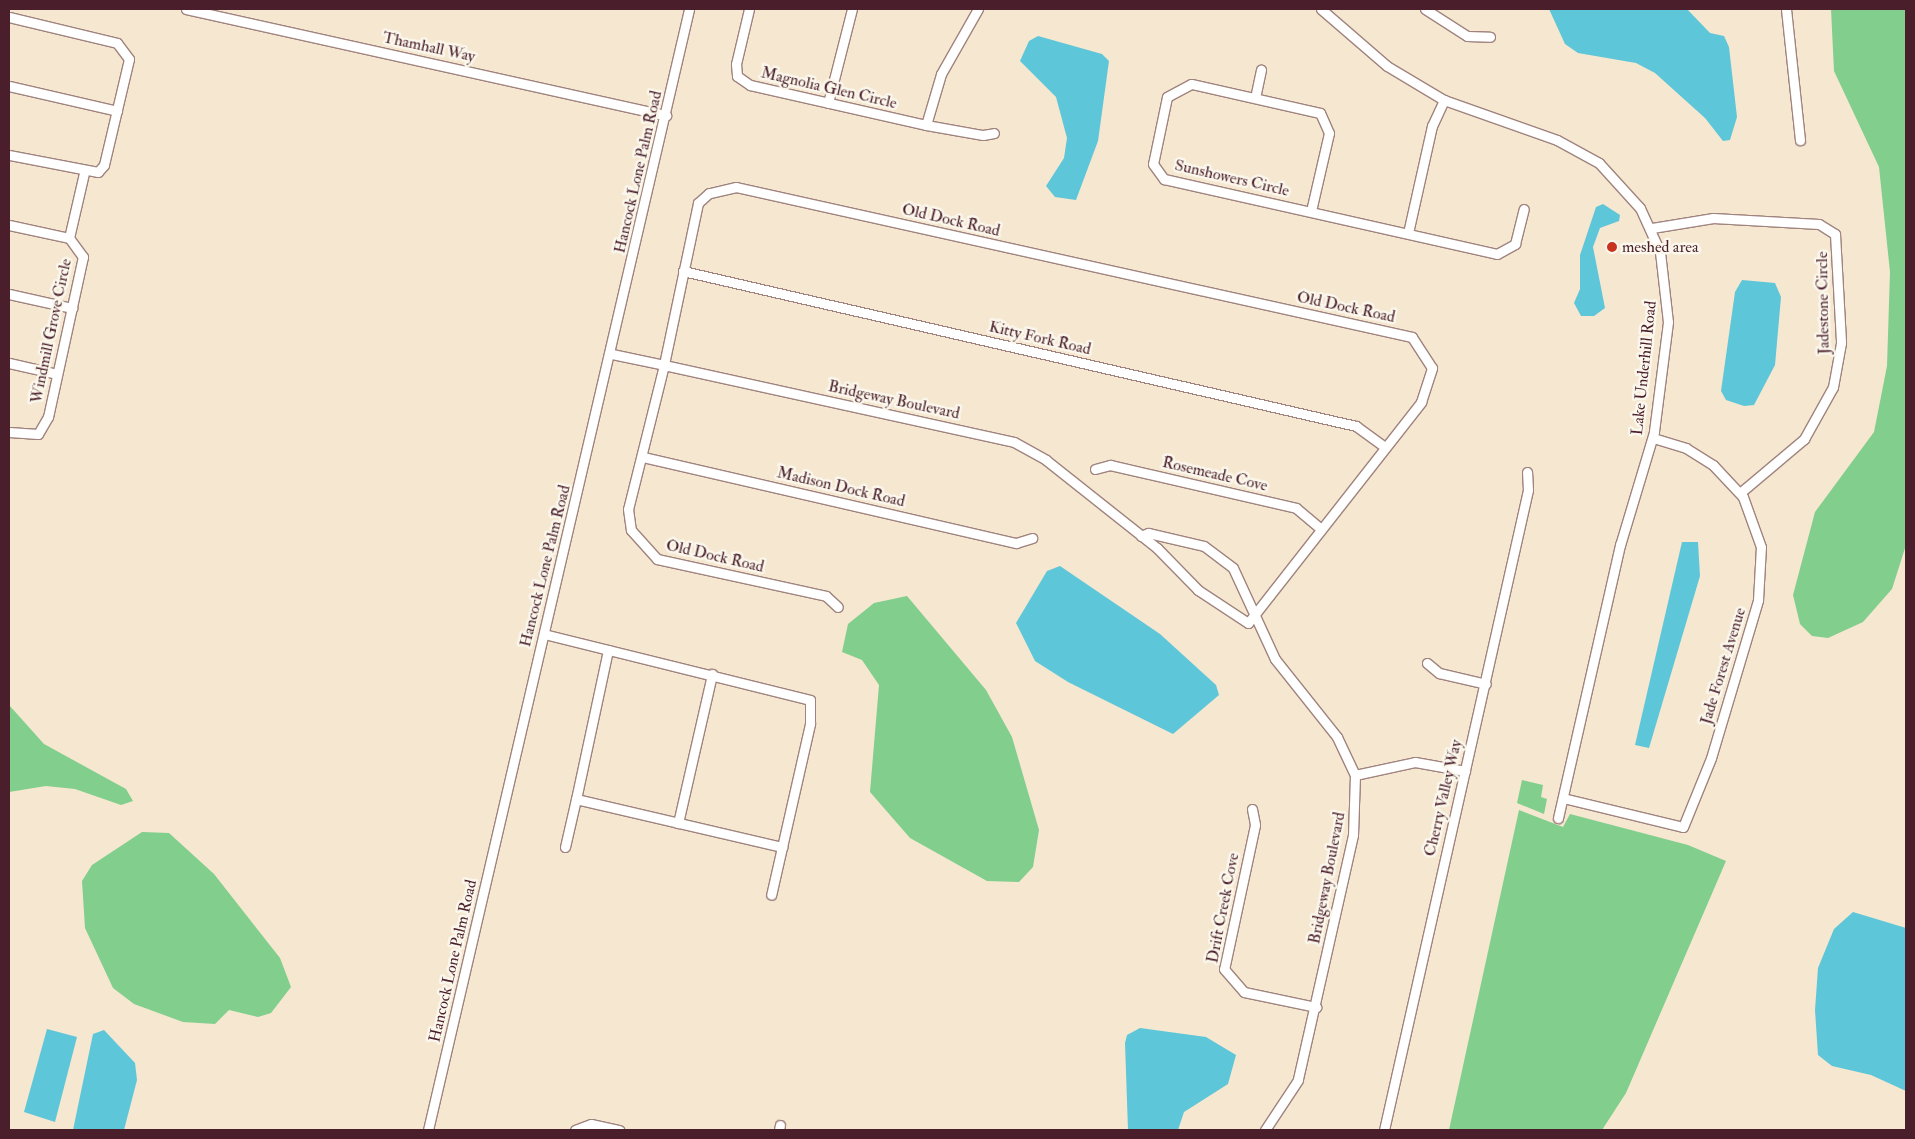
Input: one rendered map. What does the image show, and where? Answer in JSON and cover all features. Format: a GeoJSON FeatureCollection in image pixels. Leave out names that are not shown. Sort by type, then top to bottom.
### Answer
{"type":"FeatureCollection","features":[{"type":"Feature","properties":{"kind":"street","name":"Thamhall Way"},"geometry":{"type":"LineString","coordinates":[[186,9],[666,115]]}},
{"type":"Feature","properties":{"kind":"street","name":"Hancock Lone Palm Road"},"geometry":{"type":"LineString","coordinates":[[428,1130],[544,634],[612,354],[688,9]]}},
{"type":"Feature","properties":{"kind":"street","name":"Magnolia Glen Circle"},"geometry":{"type":"LineString","coordinates":[[749,9],[737,76],[750,85],[926,125],[982,135],[994,133]]}},
{"type":"Feature","properties":{"kind":"street"},"geometry":{"type":"LineString","coordinates":[[828,103],[852,9]]}},
{"type":"Feature","properties":{"kind":"street"},"geometry":{"type":"LineString","coordinates":[[926,125],[941,74],[978,9]]}},
{"type":"Feature","properties":{"kind":"street","name":"Lake Underhill Road"},"geometry":{"type":"LineString","coordinates":[[1321,9],[1386,66],[1444,100],[1583,153],[1625,189],[1652,228],[1668,305],[1653,438],[1620,545],[1558,818]]}},
{"type":"Feature","properties":{"kind":"street"},"geometry":{"type":"LineString","coordinates":[[1424,9],[1467,36],[1490,37]]}},
{"type":"Feature","properties":{"kind":"street"},"geometry":{"type":"LineString","coordinates":[[1786,9],[1800,140]]}},
{"type":"Feature","properties":{"kind":"street"},"geometry":{"type":"LineString","coordinates":[[9,18],[122,45],[129,59],[104,165],[94,174],[9,155]]}},
{"type":"Feature","properties":{"kind":"street"},"geometry":{"type":"LineString","coordinates":[[1255,98],[1261,70]]}},
{"type":"Feature","properties":{"kind":"street","name":"Sunshowers Circle"},"geometry":{"type":"LineString","coordinates":[[1311,211],[1328,123],[1320,113],[1191,84],[1167,97],[1153,164],[1164,179],[1503,254],[1517,241],[1524,209]]}},
{"type":"Feature","properties":{"kind":"street"},"geometry":{"type":"LineString","coordinates":[[9,86],[117,111]]}},
{"type":"Feature","properties":{"kind":"street"},"geometry":{"type":"LineString","coordinates":[[1408,233],[1432,126],[1444,100]]}},
{"type":"Feature","properties":{"kind":"street","name":"Windmill Grove Circle"},"geometry":{"type":"LineString","coordinates":[[9,432],[30,436],[41,432],[58,374],[83,257],[69,238],[84,172]]}},
{"type":"Feature","properties":{"kind":"street","name":"Old Dock Road"},"geometry":{"type":"LineString","coordinates":[[838,607],[826,596],[657,559],[631,530],[628,509],[664,365],[698,203],[709,193],[736,187],[1412,337],[1432,368],[1431,382],[1385,447],[1254,618]]}},
{"type":"Feature","properties":{"kind":"street","name":"Jadestone Circle"},"geometry":{"type":"LineString","coordinates":[[1652,228],[1713,218],[1819,224],[1835,234],[1841,336],[1833,387],[1816,421],[1798,446],[1740,492]]}},
{"type":"Feature","properties":{"kind":"street"},"geometry":{"type":"LineString","coordinates":[[9,225],[69,238]]}},
{"type":"Feature","properties":{"kind":"street","name":"Kitty Fork Road"},"geometry":{"type":"LineString","coordinates":[[683,271],[1356,426],[1385,447]]}},
{"type":"Feature","properties":{"kind":"street"},"geometry":{"type":"LineString","coordinates":[[9,294],[72,308]]}},
{"type":"Feature","properties":{"kind":"street","name":"Bridgeway Boulevard"},"geometry":{"type":"LineString","coordinates":[[612,354],[1014,442],[1046,460],[1141,536],[1230,613],[1248,623],[1254,618]]}},
{"type":"Feature","properties":{"kind":"street"},"geometry":{"type":"LineString","coordinates":[[9,363],[58,374]]}},
{"type":"Feature","properties":{"kind":"street","name":"Jade Forest Avenue"},"geometry":{"type":"LineString","coordinates":[[1563,798],[1683,827],[1711,758],[1761,587],[1760,539],[1740,492],[1713,465],[1686,448],[1653,438]]}},
{"type":"Feature","properties":{"kind":"street","name":"Madison Dock Road"},"geometry":{"type":"LineString","coordinates":[[642,457],[1016,543],[1032,538]]}},
{"type":"Feature","properties":{"kind":"street","name":"Rosemeade Cove"},"geometry":{"type":"LineString","coordinates":[[1095,469],[1110,465],[1296,508],[1321,529]]}},
{"type":"Feature","properties":{"kind":"street","name":"Cherry Valley Way"},"geometry":{"type":"LineString","coordinates":[[1384,1130],[1486,684],[1528,490],[1526,472]]}},
{"type":"Feature","properties":{"kind":"street","name":"Bridgeway Boulevard"},"geometry":{"type":"LineString","coordinates":[[1141,536],[1148,533],[1181,539],[1223,559],[1241,582],[1254,618],[1275,659],[1337,737],[1355,775],[1353,835],[1316,1007],[1298,1080],[1265,1130]]}},
{"type":"Feature","properties":{"kind":"street"},"geometry":{"type":"LineString","coordinates":[[544,634],[803,696],[813,705],[771,895]]}},
{"type":"Feature","properties":{"kind":"street"},"geometry":{"type":"LineString","coordinates":[[565,847],[608,650]]}},
{"type":"Feature","properties":{"kind":"street"},"geometry":{"type":"LineString","coordinates":[[1427,663],[1439,673],[1486,684]]}},
{"type":"Feature","properties":{"kind":"street"},"geometry":{"type":"LineString","coordinates":[[678,823],[712,674]]}},
{"type":"Feature","properties":{"kind":"street"},"geometry":{"type":"LineString","coordinates":[[1355,775],[1415,762],[1465,771]]}},
{"type":"Feature","properties":{"kind":"street"},"geometry":{"type":"LineString","coordinates":[[576,799],[782,847]]}},
{"type":"Feature","properties":{"kind":"street","name":"Drift Creek Cove"},"geometry":{"type":"LineString","coordinates":[[1252,809],[1255,824],[1224,969],[1244,992],[1316,1007]]}},
{"type":"Feature","properties":{"kind":"street"},"geometry":{"type":"LineString","coordinates":[[575,1130],[591,1124],[619,1130]]}},
{"type":"Feature","properties":{"kind":"green space"},"geometry":{"type":"Polygon","coordinates":[[[1831,9],[1906,9],[1906,545],[1892,589],[1863,622],[1828,638],[1812,636],[1800,624],[1793,595],[1815,512],[1874,432],[1887,366],[1890,272],[1879,167],[1834,71],[1831,9]]]}},
{"type":"Feature","properties":{"kind":"green space"},"geometry":{"type":"Polygon","coordinates":[[[907,596],[986,690],[1012,737],[1039,830],[1033,867],[1019,882],[987,881],[910,838],[870,792],[879,685],[862,660],[842,652],[848,624],[874,603],[907,596]]]}},
{"type":"Feature","properties":{"kind":"green space"},"geometry":{"type":"Polygon","coordinates":[[[9,705],[44,744],[126,789],[133,801],[121,805],[75,789],[46,786],[9,792],[9,705]]]}},
{"type":"Feature","properties":{"kind":"green space"},"geometry":{"type":"Polygon","coordinates":[[[1522,780],[1543,785],[1541,797],[1547,799],[1544,814],[1517,803],[1522,780]]]}},
{"type":"Feature","properties":{"kind":"green space"},"geometry":{"type":"Polygon","coordinates":[[[1519,810],[1563,827],[1570,814],[1688,845],[1726,861],[1626,1093],[1602,1130],[1449,1130],[1519,810]]]}},
{"type":"Feature","properties":{"kind":"green space"},"geometry":{"type":"Polygon","coordinates":[[[142,832],[169,833],[214,874],[280,958],[291,987],[271,1013],[258,1017],[229,1010],[215,1024],[183,1022],[134,1004],[113,988],[85,928],[82,881],[92,865],[142,832]]]}},
{"type":"Feature","properties":{"kind":"water"},"geometry":{"type":"Polygon","coordinates":[[[1549,9],[1687,9],[1710,33],[1724,36],[1729,47],[1737,117],[1730,140],[1723,141],[1705,118],[1655,73],[1636,63],[1578,53],[1565,44],[1549,9]]]}},
{"type":"Feature","properties":{"kind":"water"},"geometry":{"type":"Polygon","coordinates":[[[1038,36],[1102,54],[1109,61],[1098,141],[1076,200],[1055,197],[1046,186],[1064,158],[1067,138],[1056,97],[1020,61],[1029,41],[1038,36]]]}},
{"type":"Feature","properties":{"kind":"water"},"geometry":{"type":"Polygon","coordinates":[[[1603,204],[1620,215],[1619,221],[1600,228],[1593,247],[1605,308],[1594,316],[1581,316],[1574,303],[1580,289],[1580,255],[1596,207],[1603,204]]]}},
{"type":"Feature","properties":{"kind":"water"},"geometry":{"type":"Polygon","coordinates":[[[1742,280],[1775,283],[1781,297],[1775,365],[1754,405],[1744,406],[1726,400],[1721,391],[1735,292],[1742,280]]]}},
{"type":"Feature","properties":{"kind":"water"},"geometry":{"type":"Polygon","coordinates":[[[1682,542],[1698,542],[1700,576],[1649,748],[1635,745],[1682,542]]]}},
{"type":"Feature","properties":{"kind":"water"},"geometry":{"type":"Polygon","coordinates":[[[1060,566],[1160,634],[1216,685],[1219,695],[1173,734],[1068,682],[1035,661],[1016,623],[1047,571],[1060,566]]]}},
{"type":"Feature","properties":{"kind":"water"},"geometry":{"type":"Polygon","coordinates":[[[1853,912],[1906,928],[1906,1091],[1871,1075],[1832,1066],[1818,1055],[1815,1010],[1818,968],[1834,929],[1853,912]]]}},
{"type":"Feature","properties":{"kind":"water"},"geometry":{"type":"Polygon","coordinates":[[[1140,1028],[1206,1037],[1236,1055],[1228,1084],[1184,1112],[1178,1130],[1128,1130],[1125,1043],[1127,1035],[1140,1028]]]}},
{"type":"Feature","properties":{"kind":"water"},"geometry":{"type":"Polygon","coordinates":[[[47,1029],[77,1037],[55,1122],[24,1112],[47,1029]]]}},
{"type":"Feature","properties":{"kind":"water"},"geometry":{"type":"Polygon","coordinates":[[[104,1030],[135,1063],[137,1080],[124,1130],[73,1130],[93,1034],[104,1030]]]}},
{"type":"Feature","properties":{"kind":"place","name":"meshed area"},"geometry":{"type":"Point","coordinates":[1612,247]}}]}
